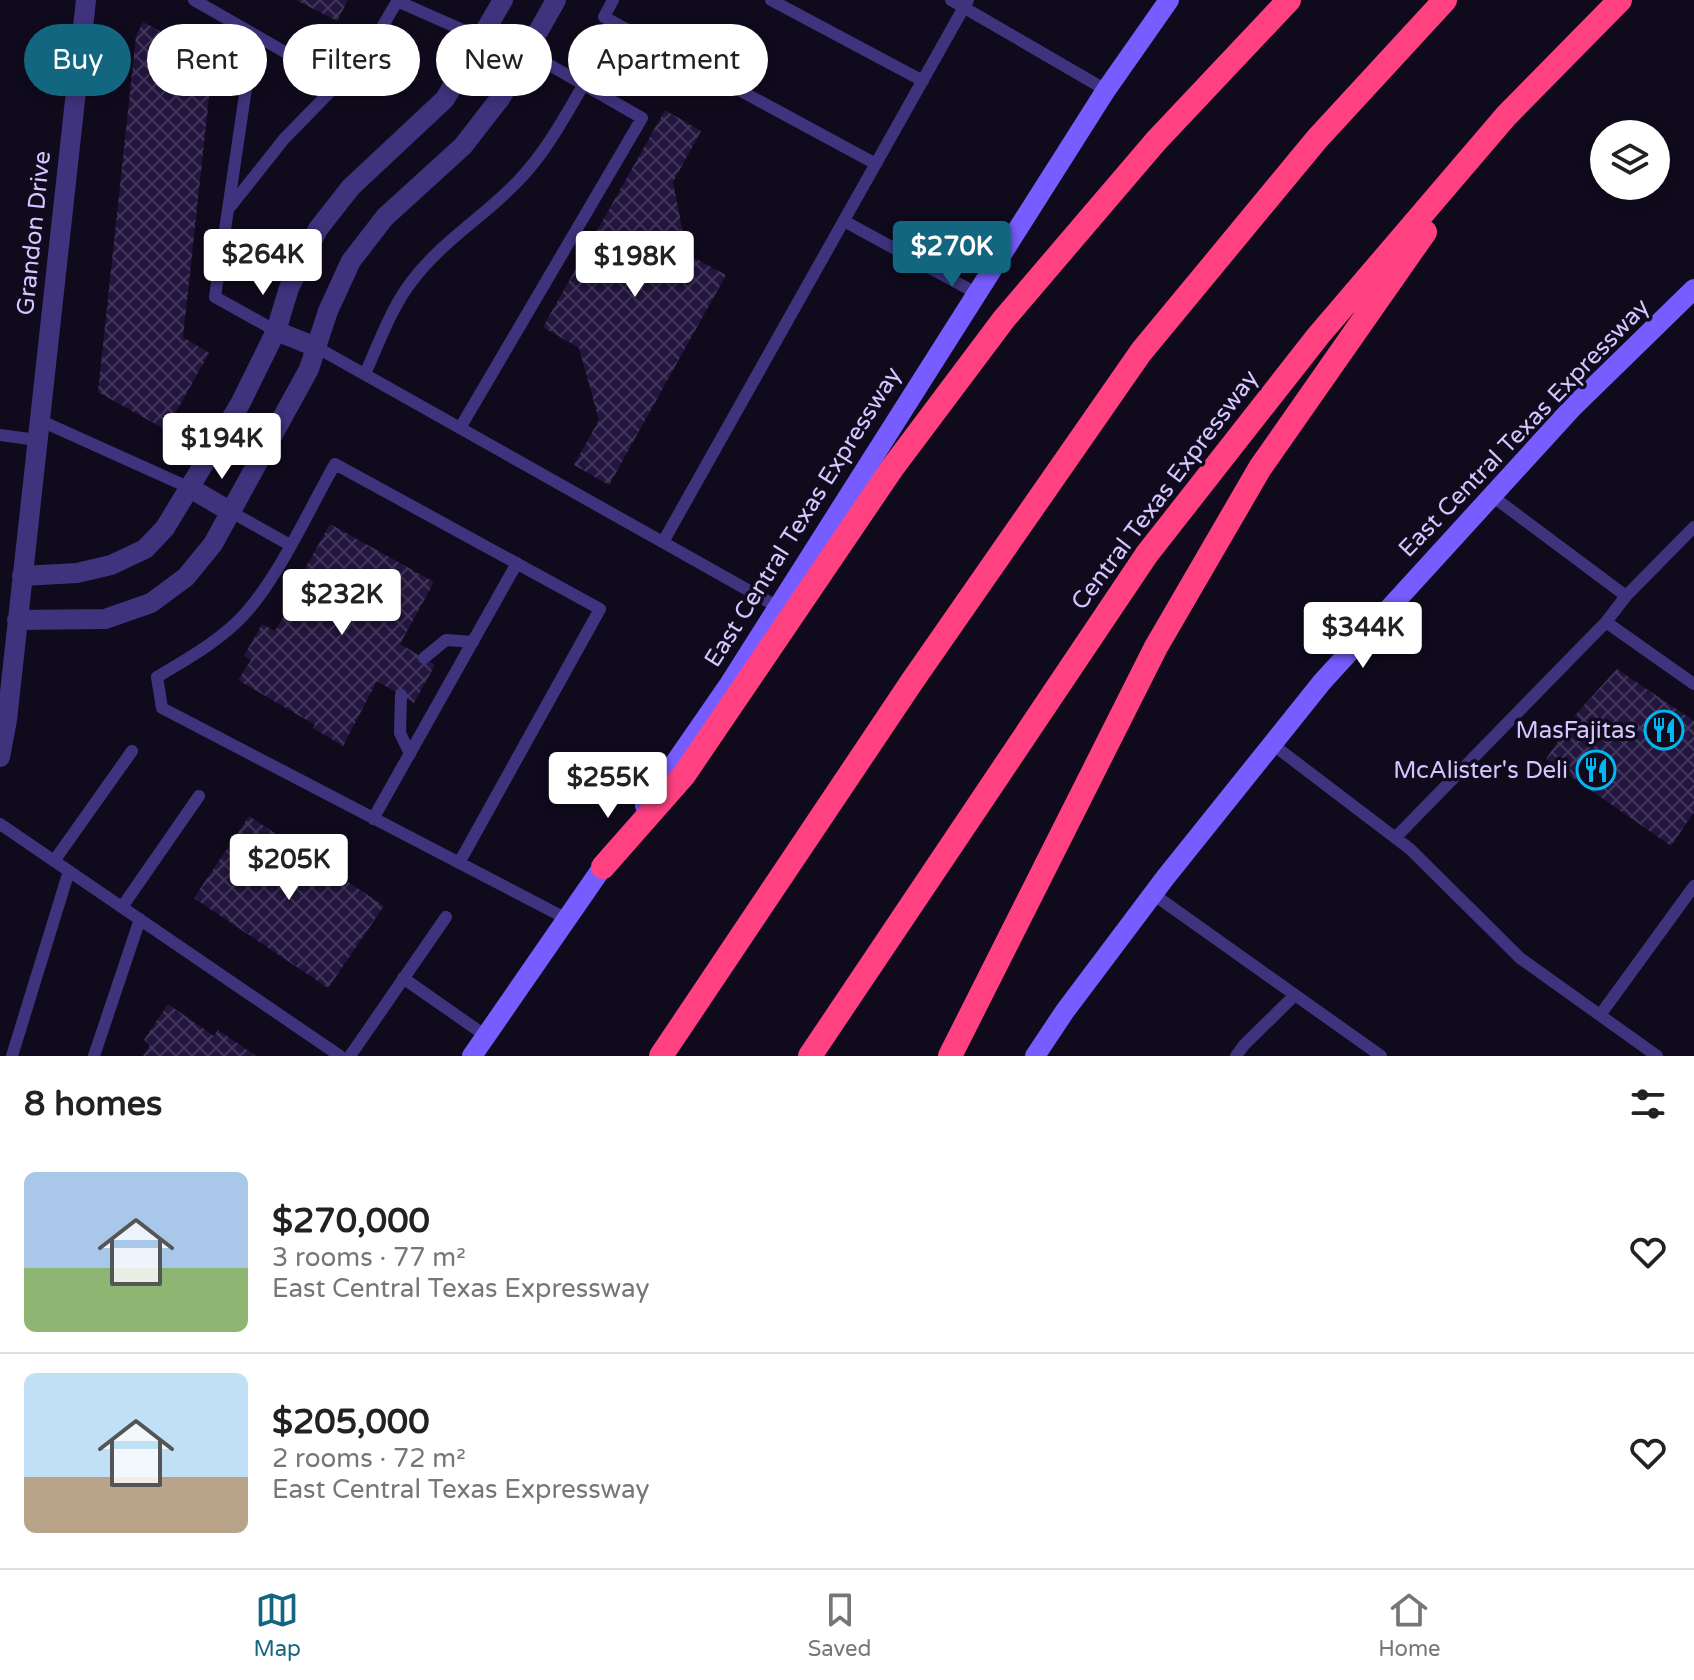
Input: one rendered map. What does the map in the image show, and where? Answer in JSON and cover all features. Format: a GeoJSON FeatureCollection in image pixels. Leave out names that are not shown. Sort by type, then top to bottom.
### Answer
{"type":"FeatureCollection","features":[{"type":"Feature","properties":{"kind":"highway"},"geometry":{"type":"LineString","coordinates":[[603,867],[684,775],[893,467],[1004,319],[1156,141],[1289,0]]}},
{"type":"Feature","properties":{"kind":"highway"},"geometry":{"type":"LineString","coordinates":[[661,1056],[913,680],[1141,352],[1317,139],[1445,0]]}},
{"type":"Feature","properties":{"kind":"highway","name":"Central Texas Expressway"},"geometry":{"type":"LineString","coordinates":[[810,1056],[1147,554],[1318,336],[1506,116],[1620,0]]}},
{"type":"Feature","properties":{"kind":"highway"},"geometry":{"type":"LineString","coordinates":[[950,1056],[1156,647],[1260,468],[1506,116]]}},
{"type":"Feature","properties":{"kind":"main road","name":"East Central Texas Expressway"},"geometry":{"type":"LineString","coordinates":[[472,1056],[728,686],[1106,90],[1169,0]]}},
{"type":"Feature","properties":{"kind":"main road","name":"East Central Texas Expressway"},"geometry":{"type":"LineString","coordinates":[[1035,1056],[1153,894],[1322,682],[1573,407],[1694,289]]}},
{"type":"Feature","properties":{"kind":"street","name":"Grandon Drive"},"geometry":{"type":"LineString","coordinates":[[0,757],[7,720],[86,0]]}},
{"type":"Feature","properties":{"kind":"street"},"geometry":{"type":"LineString","coordinates":[[489,24],[503,0]]}},
{"type":"Feature","properties":{"kind":"street"},"geometry":{"type":"LineString","coordinates":[[543,24],[556,0]]}},
{"type":"Feature","properties":{"kind":"street"},"geometry":{"type":"LineString","coordinates":[[22,576],[77,573],[111,565],[145,549],[165,528],[240,404],[276,331],[289,288],[318,229],[351,187],[447,96]]}},
{"type":"Feature","properties":{"kind":"street"},"geometry":{"type":"LineString","coordinates":[[17,620],[105,619],[151,603],[186,577],[213,544],[309,369],[328,311],[351,261],[385,217],[463,146],[502,96]]}},
{"type":"Feature","properties":{"kind":"street"},"geometry":{"type":"LineString","coordinates":[[276,331],[316,347]]}},
{"type":"Feature","properties":{"kind":"street"},"geometry":{"type":"LineString","coordinates":[[190,488],[231,512]]}},
{"type":"Feature","properties":{"kind":"lane"},"geometry":{"type":"LineString","coordinates":[[194,0],[283,51]]}},
{"type":"Feature","properties":{"kind":"lane"},"geometry":{"type":"LineString","coordinates":[[384,24],[398,0],[450,24]]}},
{"type":"Feature","properties":{"kind":"lane"},"geometry":{"type":"LineString","coordinates":[[613,0],[604,17],[876,164]]}},
{"type":"Feature","properties":{"kind":"lane"},"geometry":{"type":"LineString","coordinates":[[771,0],[923,81]]}},
{"type":"Feature","properties":{"kind":"lane"},"geometry":{"type":"LineString","coordinates":[[951,0],[966,4],[1106,90]]}},
{"type":"Feature","properties":{"kind":"lane"},"geometry":{"type":"LineString","coordinates":[[663,542],[966,4]]}},
{"type":"Feature","properties":{"kind":"lane"},"geometry":{"type":"LineString","coordinates":[[245,96],[215,297],[276,331]]}},
{"type":"Feature","properties":{"kind":"lane"},"geometry":{"type":"LineString","coordinates":[[228,210],[284,139],[326,96]]}},
{"type":"Feature","properties":{"kind":"lane"},"geometry":{"type":"LineString","coordinates":[[365,374],[391,316],[410,284],[440,248],[518,181],[550,142],[577,96]]}},
{"type":"Feature","properties":{"kind":"lane"},"geometry":{"type":"LineString","coordinates":[[460,428],[642,118],[604,96]]}},
{"type":"Feature","properties":{"kind":"lane"},"geometry":{"type":"LineString","coordinates":[[844,221],[976,293]]}},
{"type":"Feature","properties":{"kind":"lane"},"geometry":{"type":"LineString","coordinates":[[316,347],[778,607]]}},
{"type":"Feature","properties":{"kind":"lane"},"geometry":{"type":"LineString","coordinates":[[0,435],[38,430],[190,488]]}},
{"type":"Feature","properties":{"kind":"lane"},"geometry":{"type":"LineString","coordinates":[[459,863],[600,609],[335,464],[266,588],[240,619],[205,649],[157,677],[162,708],[373,819],[567,919]]}},
{"type":"Feature","properties":{"kind":"lane"},"geometry":{"type":"LineString","coordinates":[[1492,496],[1626,596]]}},
{"type":"Feature","properties":{"kind":"lane"},"geometry":{"type":"LineString","coordinates":[[231,512],[290,545]]}},
{"type":"Feature","properties":{"kind":"lane"},"geometry":{"type":"LineString","coordinates":[[1395,838],[1606,622],[1626,596],[1694,527]]}},
{"type":"Feature","properties":{"kind":"lane"},"geometry":{"type":"LineString","coordinates":[[373,819],[517,563]]}},
{"type":"Feature","properties":{"kind":"lane"},"geometry":{"type":"LineString","coordinates":[[1606,622],[1694,684]]}},
{"type":"Feature","properties":{"kind":"lane"},"geometry":{"type":"LineString","coordinates":[[424,658],[446,640],[473,642]]}},
{"type":"Feature","properties":{"kind":"lane"},"geometry":{"type":"LineString","coordinates":[[401,695],[400,733],[410,754]]}},
{"type":"Feature","properties":{"kind":"lane"},"geometry":{"type":"LineString","coordinates":[[1272,744],[1410,849],[1520,958],[1657,1056]]}},
{"type":"Feature","properties":{"kind":"lane"},"geometry":{"type":"LineString","coordinates":[[54,861],[132,751]]}},
{"type":"Feature","properties":{"kind":"lane"},"geometry":{"type":"LineString","coordinates":[[122,907],[199,796]]}},
{"type":"Feature","properties":{"kind":"lane"},"geometry":{"type":"LineString","coordinates":[[0,824],[340,1056]]}},
{"type":"Feature","properties":{"kind":"lane"},"geometry":{"type":"LineString","coordinates":[[12,1056],[69,871]]}},
{"type":"Feature","properties":{"kind":"lane"},"geometry":{"type":"LineString","coordinates":[[1600,1015],[1694,886]]}},
{"type":"Feature","properties":{"kind":"lane"},"geometry":{"type":"LineString","coordinates":[[1153,894],[1381,1056]]}},
{"type":"Feature","properties":{"kind":"lane"},"geometry":{"type":"LineString","coordinates":[[350,1056],[446,917]]}},
{"type":"Feature","properties":{"kind":"lane"},"geometry":{"type":"LineString","coordinates":[[94,1056],[140,919]]}},
{"type":"Feature","properties":{"kind":"lane"},"geometry":{"type":"LineString","coordinates":[[403,978],[486,1036]]}},
{"type":"Feature","properties":{"kind":"lane"},"geometry":{"type":"LineString","coordinates":[[1236,1056],[1295,995]]}},
{"type":"Feature","properties":{"kind":"building"},"geometry":{"type":"Polygon","coordinates":[[[296,0],[348,0],[337,21],[296,0]]]}},
{"type":"Feature","properties":{"kind":"building"},"geometry":{"type":"Polygon","coordinates":[[[143,22],[147,24],[147,96],[209,96],[183,337],[209,353],[166,430],[98,392],[136,36],[143,22]]]}},
{"type":"Feature","properties":{"kind":"building"},"geometry":{"type":"Polygon","coordinates":[[[665,110],[701,131],[673,182],[687,254],[726,275],[609,485],[574,465],[599,420],[579,348],[543,327],[665,110]]]}},
{"type":"Feature","properties":{"kind":"building"},"geometry":{"type":"Polygon","coordinates":[[[330,524],[434,582],[400,644],[435,665],[414,703],[377,681],[343,746],[313,728],[315,725],[238,680],[251,660],[244,656],[262,624],[275,631],[296,595],[292,592],[330,524]]]}},
{"type":"Feature","properties":{"kind":"building"},"geometry":{"type":"Polygon","coordinates":[[[1617,669],[1694,721],[1694,812],[1671,846],[1546,759],[1577,713],[1617,669]]]}},
{"type":"Feature","properties":{"kind":"building"},"geometry":{"type":"Polygon","coordinates":[[[249,816],[384,906],[328,988],[194,898],[249,816]]]}},
{"type":"Feature","properties":{"kind":"building"},"geometry":{"type":"Polygon","coordinates":[[[168,1004],[214,1036],[218,1030],[256,1056],[143,1056],[150,1045],[144,1040],[168,1004]]]}},
{"type":"Feature","properties":{"kind":"place","name":"MasFajitas"},"geometry":{"type":"Point","coordinates":[1664,730]}},
{"type":"Feature","properties":{"kind":"place","name":"McAlister's Deli"},"geometry":{"type":"Point","coordinates":[1596,770]}}]}
